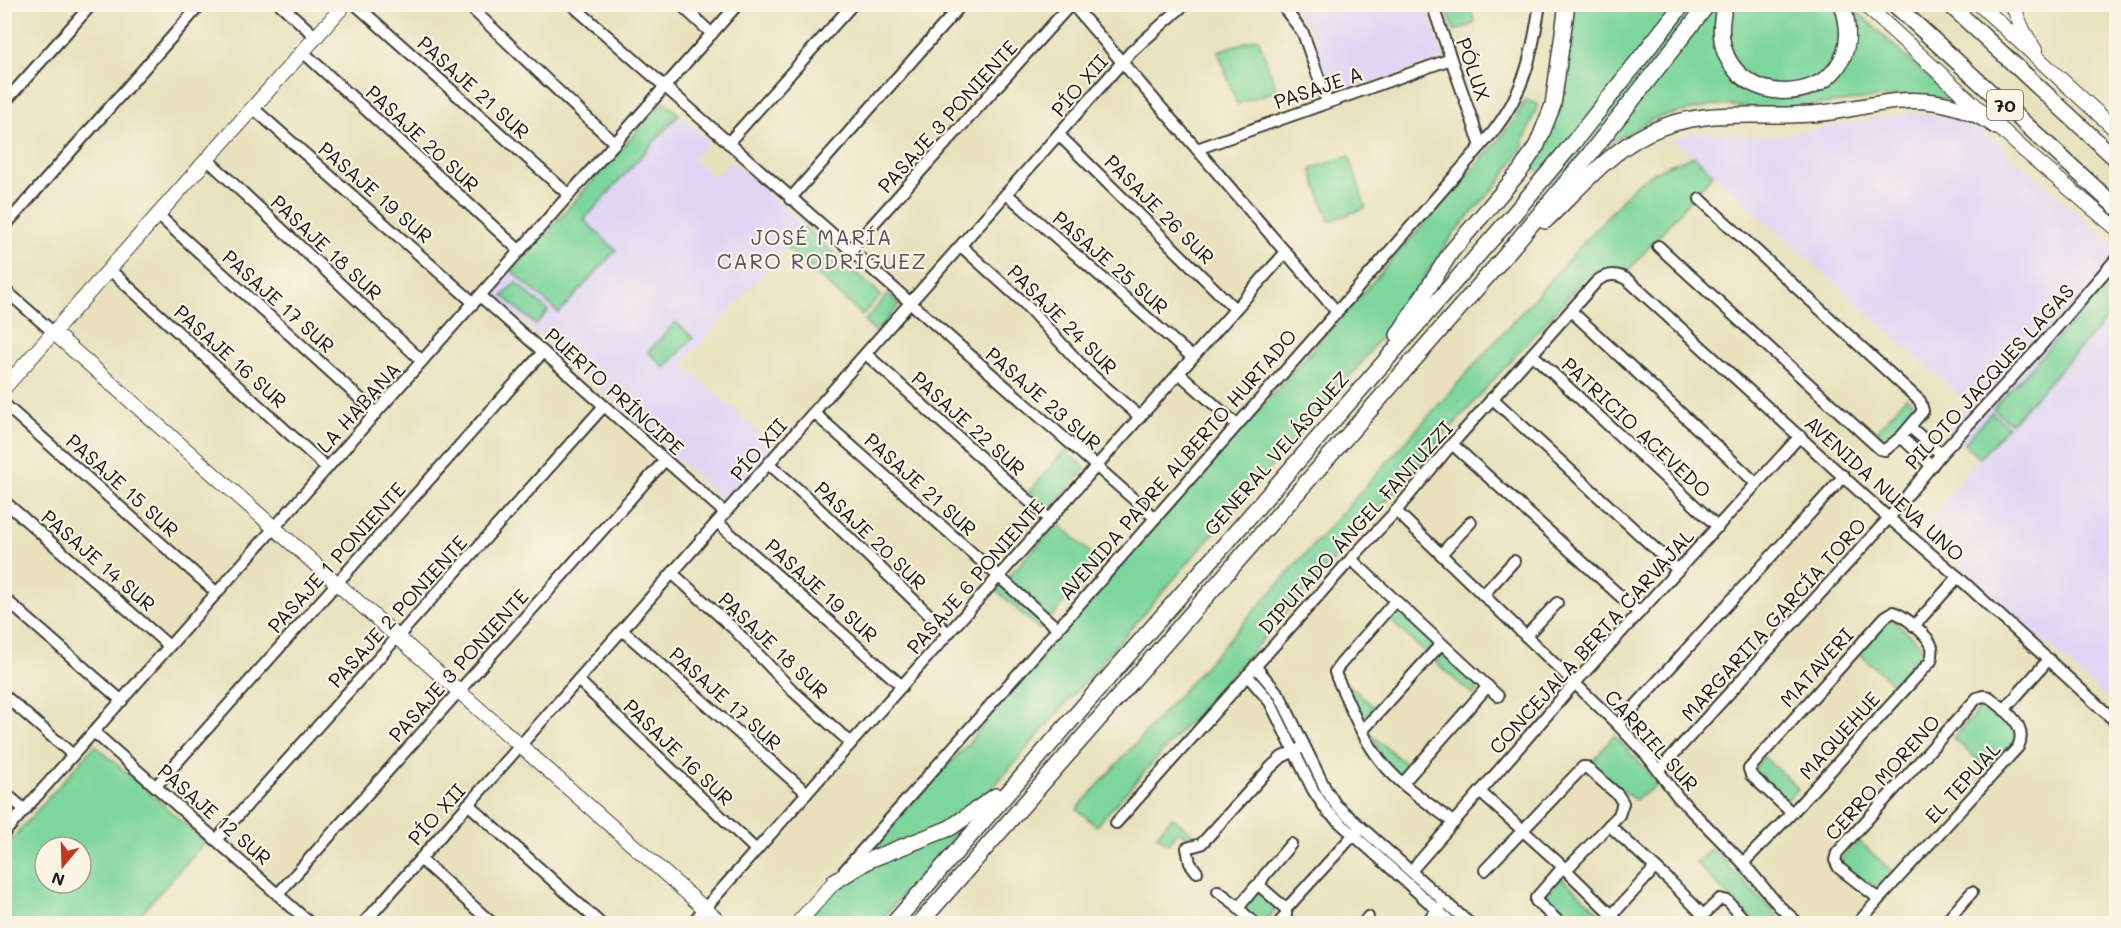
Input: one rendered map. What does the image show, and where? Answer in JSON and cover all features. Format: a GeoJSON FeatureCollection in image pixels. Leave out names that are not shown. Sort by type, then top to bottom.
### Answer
{"type":"FeatureCollection","features":[{"type":"Feature","properties":{"kind":"highway"},"geometry":{"type":"LineString","coordinates":[[1365,384],[1451,252],[1521,170],[1538,145],[1553,105],[1567,4]]}},
{"type":"Feature","properties":{"kind":"highway","name":"GENERAL VELÁSQUEZ"},"geometry":{"type":"LineString","coordinates":[[893,924],[1543,179],[1683,4]]}},
{"type":"Feature","properties":{"kind":"highway"},"geometry":{"type":"LineString","coordinates":[[919,924],[1498,264],[1589,155],[1708,4]]}},
{"type":"Feature","properties":{"kind":"highway"},"geometry":{"type":"LineString","coordinates":[[1725,4],[1721,33],[1724,50],[1732,65],[1743,77],[1757,86],[1773,92],[1789,93],[1820,84],[1837,66],[1846,41],[1847,24],[1842,4]]}},
{"type":"Feature","properties":{"kind":"highway","name":"70"},"geometry":{"type":"LineString","coordinates":[[1894,4],[2116,207]]}},
{"type":"Feature","properties":{"kind":"highway","name":"70"},"geometry":{"type":"LineString","coordinates":[[1949,4],[2116,159]]}},
{"type":"Feature","properties":{"kind":"highway"},"geometry":{"type":"LineString","coordinates":[[1498,264],[1614,155],[1646,134],[1681,120],[1719,114],[1813,114],[1885,102],[1917,100],[1953,106],[1997,127]]}},
{"type":"Feature","properties":{"kind":"highway"},"geometry":{"type":"LineString","coordinates":[[835,881],[869,860],[950,828],[993,800],[1023,776]]}},
{"type":"Feature","properties":{"kind":"highway"},"geometry":{"type":"LineString","coordinates":[[932,924],[962,875]]}},
{"type":"Feature","properties":{"kind":"main road"},"geometry":{"type":"LineString","coordinates":[[4,388],[345,4]]}},
{"type":"Feature","properties":{"kind":"main road"},"geometry":{"type":"LineString","coordinates":[[1864,4],[2046,171],[2116,228]]}},
{"type":"Feature","properties":{"kind":"main road"},"geometry":{"type":"LineString","coordinates":[[1978,4],[2116,130]]}},
{"type":"Feature","properties":{"kind":"main road"},"geometry":{"type":"LineString","coordinates":[[2012,4],[2023,30],[2044,64]]}},
{"type":"Feature","properties":{"kind":"main road"},"geometry":{"type":"LineString","coordinates":[[54,333],[722,924]]}},
{"type":"Feature","properties":{"kind":"main road","name":"AVENIDA PADRE ALBERTO HURTADO"},"geometry":{"type":"LineString","coordinates":[[797,924],[835,881]]}},
{"type":"Feature","properties":{"kind":"street"},"geometry":{"type":"LineString","coordinates":[[4,103],[92,4]]}},
{"type":"Feature","properties":{"kind":"street"},"geometry":{"type":"LineString","coordinates":[[4,227],[201,4]]}},
{"type":"Feature","properties":{"kind":"street"},"geometry":{"type":"LineString","coordinates":[[280,4],[316,37]]}},
{"type":"Feature","properties":{"kind":"street","name":"PASAJE 21 SUR"},"geometry":{"type":"LineString","coordinates":[[355,4],[569,195]]}},
{"type":"Feature","properties":{"kind":"street"},"geometry":{"type":"LineString","coordinates":[[467,4],[540,72],[569,103],[615,143]]}},
{"type":"Feature","properties":{"kind":"street"},"geometry":{"type":"LineString","coordinates":[[571,4],[665,87]]}},
{"type":"Feature","properties":{"kind":"street"},"geometry":{"type":"LineString","coordinates":[[680,4],[712,34]]}},
{"type":"Feature","properties":{"kind":"street","name":"LA HABANA"},"geometry":{"type":"LineString","coordinates":[[4,833],[738,4]]}},
{"type":"Feature","properties":{"kind":"street"},"geometry":{"type":"LineString","coordinates":[[728,143],[853,4]]}},
{"type":"Feature","properties":{"kind":"street"},"geometry":{"type":"LineString","coordinates":[[790,199],[962,4]]}},
{"type":"Feature","properties":{"kind":"street"},"geometry":{"type":"LineString","coordinates":[[1072,4],[1338,312]]}},
{"type":"Feature","properties":{"kind":"street","name":"PASAJE 3 PONIENTE"},"geometry":{"type":"LineString","coordinates":[[849,251],[1072,4]]}},
{"type":"Feature","properties":{"kind":"street"},"geometry":{"type":"LineString","coordinates":[[1281,4],[1303,33],[1327,102]]}},
{"type":"Feature","properties":{"kind":"street","name":"PÓLUX"},"geometry":{"type":"LineString","coordinates":[[1431,4],[1481,146]]}},
{"type":"Feature","properties":{"kind":"street","name":"AVENIDA PADRE ALBERTO HURTADO"},"geometry":{"type":"LineString","coordinates":[[835,881],[1338,312],[1504,118],[1524,82],[1532,56],[1540,4]]}},
{"type":"Feature","properties":{"kind":"street","name":"PÍO XII"},"geometry":{"type":"LineString","coordinates":[[368,922],[468,804],[1122,63],[1139,44],[1184,5]]}},
{"type":"Feature","properties":{"kind":"street","name":"PASAJE 20 SUR"},"geometry":{"type":"LineString","coordinates":[[303,52],[520,251]]}},
{"type":"Feature","properties":{"kind":"street","name":"PASAJE A"},"geometry":{"type":"LineString","coordinates":[[1197,149],[1451,59]]}},
{"type":"Feature","properties":{"kind":"street","name":"PASAJE 23 SUR"},"geometry":{"type":"LineString","coordinates":[[665,87],[1155,518]]}},
{"type":"Feature","properties":{"kind":"street","name":"PASAJE 19 SUR"},"geometry":{"type":"LineString","coordinates":[[253,108],[477,299]]}},
{"type":"Feature","properties":{"kind":"street","name":"PASAJE 26 SUR"},"geometry":{"type":"LineString","coordinates":[[1059,135],[1235,309]]}},
{"type":"Feature","properties":{"kind":"street","name":"PASAJE 18 SUR"},"geometry":{"type":"LineString","coordinates":[[207,159],[422,361]]}},
{"type":"Feature","properties":{"kind":"street","name":"PASAJE 25 SUR"},"geometry":{"type":"LineString","coordinates":[[1007,194],[1192,357]]}},
{"type":"Feature","properties":{"kind":"street"},"geometry":{"type":"LineString","coordinates":[[1658,246],[1880,449],[1886,450],[1910,427],[1923,411],[1920,401],[1700,199]]}},
{"type":"Feature","properties":{"kind":"street","name":"PASAJE 17 SUR"},"geometry":{"type":"LineString","coordinates":[[158,215],[376,413]]}},
{"type":"Feature","properties":{"kind":"street","name":"PASAJE 24 SUR"},"geometry":{"type":"LineString","coordinates":[[961,246],[1024,303],[1086,370],[1140,417]]}},
{"type":"Feature","properties":{"kind":"street","name":"PASAJE 6 PONIENTE"},"geometry":{"type":"LineString","coordinates":[[692,924],[1286,252]]}},
{"type":"Feature","properties":{"kind":"street","name":"PILOTO JACQUES LAGAS"},"geometry":{"type":"LineString","coordinates":[[1889,518],[1941,454],[2039,348],[2116,259]]}},
{"type":"Feature","properties":{"kind":"street","name":"PASAJE 16 SUR"},"geometry":{"type":"LineString","coordinates":[[110,270],[327,468]]}},
{"type":"Feature","properties":{"kind":"street","name":"DIPUTADO ÁNGEL FANTUZZI"},"geometry":{"type":"LineString","coordinates":[[1116,823],[1396,511],[1492,398],[1597,281],[1605,276],[1619,275],[1629,281]]}},
{"type":"Feature","properties":{"kind":"street","name":"AVENIDA NUEVA UNO"},"geometry":{"type":"LineString","coordinates":[[1629,281],[2116,722]]}},
{"type":"Feature","properties":{"kind":"street"},"geometry":{"type":"LineString","coordinates":[[4,289],[54,333]]}},
{"type":"Feature","properties":{"kind":"street","name":"PUERTO PRÍNCIPE"},"geometry":{"type":"LineString","coordinates":[[477,299],[543,352],[725,513]]}},
{"type":"Feature","properties":{"kind":"street"},"geometry":{"type":"LineString","coordinates":[[1571,311],[1757,484]]}},
{"type":"Feature","properties":{"kind":"street","name":"PASAJE 1 PONIENTE"},"geometry":{"type":"LineString","coordinates":[[156,786],[543,352]]}},
{"type":"Feature","properties":{"kind":"street","name":"PASAJE 22 SUR"},"geometry":{"type":"LineString","coordinates":[[866,354],[1049,519]]}},
{"type":"Feature","properties":{"kind":"street","name":"PATRICIO ACEVEDO"},"geometry":{"type":"LineString","coordinates":[[1532,354],[1718,527]]}},
{"type":"Feature","properties":{"kind":"street"},"geometry":{"type":"LineString","coordinates":[[1179,373],[1237,425]]}},
{"type":"Feature","properties":{"kind":"street"},"geometry":{"type":"LineString","coordinates":[[1492,398],[1678,570]]}},
{"type":"Feature","properties":{"kind":"street","name":"PASAJE 15 SUR"},"geometry":{"type":"LineString","coordinates":[[4,404],[217,593]]}},
{"type":"Feature","properties":{"kind":"street","name":"PASAJE 2 PONIENTE"},"geometry":{"type":"LineString","coordinates":[[216,840],[604,406]]}},
{"type":"Feature","properties":{"kind":"street","name":"PASAJE 21 SUR"},"geometry":{"type":"LineString","coordinates":[[814,413],[1058,629]]}},
{"type":"Feature","properties":{"kind":"street"},"geometry":{"type":"LineString","coordinates":[[1910,427],[1941,454]]}},
{"type":"Feature","properties":{"kind":"street","name":"CONCEJALA BERTA CARVAJAL"},"geometry":{"type":"LineString","coordinates":[[1411,871],[1575,683],[1800,436]]}},
{"type":"Feature","properties":{"kind":"street"},"geometry":{"type":"LineString","coordinates":[[1901,437],[1932,465]]}},
{"type":"Feature","properties":{"kind":"street"},"geometry":{"type":"LineString","coordinates":[[1452,444],[1639,613]]}},
{"type":"Feature","properties":{"kind":"street","name":"PASAJE 3 PONIENTE"},"geometry":{"type":"LineString","coordinates":[[278,894],[665,460]]}},
{"type":"Feature","properties":{"kind":"street","name":"PASAJE 20 SUR"},"geometry":{"type":"LineString","coordinates":[[769,464],[810,500],[948,633]]}},
{"type":"Feature","properties":{"kind":"street"},"geometry":{"type":"LineString","coordinates":[[1618,725],[1844,476]]}},
{"type":"Feature","properties":{"kind":"street","name":"PASAJE 14 SUR"},"geometry":{"type":"LineString","coordinates":[[4,501],[170,646]]}},
{"type":"Feature","properties":{"kind":"street","name":"CARRIEL SUR"},"geometry":{"type":"LineString","coordinates":[[1396,511],[1618,725],[1678,796],[1743,863],[1770,897],[1799,924]]}},
{"type":"Feature","properties":{"kind":"street","name":"MARGARITA GARCÍA TORO"},"geometry":{"type":"LineString","coordinates":[[1659,771],[1889,518]]}},
{"type":"Feature","properties":{"kind":"street","name":"PASAJE 19 SUR"},"geometry":{"type":"LineString","coordinates":[[717,522],[902,686]]}},
{"type":"Feature","properties":{"kind":"street"},"geometry":{"type":"LineString","coordinates":[[1441,554],[1471,522]]}},
{"type":"Feature","properties":{"kind":"street"},"geometry":{"type":"LineString","coordinates":[[1351,559],[1498,696]]}},
{"type":"Feature","properties":{"kind":"street"},"geometry":{"type":"LineString","coordinates":[[1483,595],[1514,561]]}},
{"type":"Feature","properties":{"kind":"street","name":"PASAJE 18 SUR"},"geometry":{"type":"LineString","coordinates":[[672,573],[734,627],[793,691],[851,743]]}},
{"type":"Feature","properties":{"kind":"street"},"geometry":{"type":"LineString","coordinates":[[1914,626],[1958,578]]}},
{"type":"Feature","properties":{"kind":"street"},"geometry":{"type":"LineString","coordinates":[[4,598],[122,701]]}},
{"type":"Feature","properties":{"kind":"street"},"geometry":{"type":"LineString","coordinates":[[1395,601],[1335,672],[1362,731],[1379,759],[1404,783],[1454,823]]}},
{"type":"Feature","properties":{"kind":"street"},"geometry":{"type":"LineString","coordinates":[[1526,636],[1557,603]]}},
{"type":"Feature","properties":{"kind":"street","name":"MATAVERI"},"geometry":{"type":"LineString","coordinates":[[1792,813],[1750,775],[1750,766],[1890,614],[1893,612],[1900,614],[1914,626]]}},
{"type":"Feature","properties":{"kind":"street","name":"MAQUEHUE"},"geometry":{"type":"LineString","coordinates":[[1743,863],[1792,813],[1931,661],[1932,647],[1914,626]]}},
{"type":"Feature","properties":{"kind":"street","name":"PASAJE 17 SUR"},"geometry":{"type":"LineString","coordinates":[[622,630],[807,793]]}},
{"type":"Feature","properties":{"kind":"street"},"geometry":{"type":"LineString","coordinates":[[1362,731],[1441,644]]}},
{"type":"Feature","properties":{"kind":"street"},"geometry":{"type":"LineString","coordinates":[[2004,710],[2049,659]]}},
{"type":"Feature","properties":{"kind":"street"},"geometry":{"type":"LineString","coordinates":[[1255,666],[1280,696],[1299,749]]}},
{"type":"Feature","properties":{"kind":"street"},"geometry":{"type":"LineString","coordinates":[[1247,675],[1270,702],[1332,799],[1357,831],[1441,906],[1470,924]]}},
{"type":"Feature","properties":{"kind":"street","name":"PASAJE 16 SUR"},"geometry":{"type":"LineString","coordinates":[[578,680],[756,850]]}},
{"type":"Feature","properties":{"kind":"street"},"geometry":{"type":"LineString","coordinates":[[1404,783],[1488,686]]}},
{"type":"Feature","properties":{"kind":"street"},"geometry":{"type":"LineString","coordinates":[[4,695],[73,755]]}},
{"type":"Feature","properties":{"kind":"street","name":"CERRO MORENO"},"geometry":{"type":"LineString","coordinates":[[1879,899],[1839,868],[1834,860],[1837,853],[1977,698],[1989,697],[2004,710]]}},
{"type":"Feature","properties":{"kind":"street","name":"EL TEPUAL"},"geometry":{"type":"LineString","coordinates":[[1857,924],[2018,747],[2021,739],[2020,729],[2004,710]]}},
{"type":"Feature","properties":{"kind":"street","name":"PASAJE 12 SUR"},"geometry":{"type":"LineString","coordinates":[[94,732],[311,924]]}},
{"type":"Feature","properties":{"kind":"street"},"geometry":{"type":"LineString","coordinates":[[1197,872],[1190,863],[1187,848],[1201,843],[1271,767],[1281,758],[1299,749]]}},
{"type":"Feature","properties":{"kind":"street"},"geometry":{"type":"LineString","coordinates":[[1485,870],[1583,767],[1586,767],[1618,795],[1623,803],[1619,815],[1536,898],[1536,901],[1561,924]]}},
{"type":"Feature","properties":{"kind":"street"},"geometry":{"type":"LineString","coordinates":[[4,792],[25,810]]}},
{"type":"Feature","properties":{"kind":"street"},"geometry":{"type":"LineString","coordinates":[[1480,792],[1565,869],[1621,924]]}},
{"type":"Feature","properties":{"kind":"street"},"geometry":{"type":"LineString","coordinates":[[468,804],[601,924]]}},
{"type":"Feature","properties":{"kind":"street"},"geometry":{"type":"LineString","coordinates":[[1609,825],[1655,868],[1699,919],[1720,898],[1728,901],[1748,924]]}},
{"type":"Feature","properties":{"kind":"street"},"geometry":{"type":"LineString","coordinates":[[1357,831],[1411,871],[1453,924]]}},
{"type":"Feature","properties":{"kind":"street"},"geometry":{"type":"LineString","coordinates":[[1278,924],[1286,915],[1286,909],[1357,831]]}},
{"type":"Feature","properties":{"kind":"street"},"geometry":{"type":"LineString","coordinates":[[1239,906],[1259,886],[1261,880],[1291,843]]}},
{"type":"Feature","properties":{"kind":"street"},"geometry":{"type":"LineString","coordinates":[[420,859],[493,924]]}},
{"type":"Feature","properties":{"kind":"street"},"geometry":{"type":"LineString","coordinates":[[1612,915],[1655,868]]}},
{"type":"Feature","properties":{"kind":"street"},"geometry":{"type":"LineString","coordinates":[[1259,886],[1286,909]]}},
{"type":"Feature","properties":{"kind":"street"},"geometry":{"type":"LineString","coordinates":[[1218,891],[1239,906],[1239,909],[1255,924]]}},
{"type":"Feature","properties":{"kind":"street"},"geometry":{"type":"LineString","coordinates":[[1944,924],[1972,891]]}},
{"type":"Feature","properties":{"kind":"street"},"geometry":{"type":"LineString","coordinates":[[1425,924],[1441,906]]}},
{"type":"Feature","properties":{"kind":"shaded area"},"geometry":{"type":"Polygon","coordinates":[[[1291,5],[1425,5],[1443,55],[1442,59],[1332,96],[1310,28],[1291,5]]]}},
{"type":"Feature","properties":{"kind":"shaded area"},"geometry":{"type":"Polygon","coordinates":[[[1916,112],[1954,120],[1985,132],[2116,248],[2116,707],[1922,530],[1980,455],[1949,431],[1969,404],[1694,156],[1672,139],[1698,132],[1770,137],[1916,112]]]}},
{"type":"Feature","properties":{"kind":"shaded area"},"geometry":{"type":"Polygon","coordinates":[[[679,114],[709,141],[694,159],[715,178],[731,161],[805,227],[682,364],[776,448],[727,503],[492,293],[512,271],[559,313],[583,220],[679,114]]]}},
{"type":"Feature","properties":{"kind":"green space"},"geometry":{"type":"Polygon","coordinates":[[[1445,5],[1469,5],[1475,24],[1454,31],[1445,5]]]}},
{"type":"Feature","properties":{"kind":"green space"},"geometry":{"type":"Polygon","coordinates":[[[1574,5],[1850,5],[1952,99],[1898,96],[1774,109],[1715,105],[1655,118],[1612,142],[1560,192],[1532,166],[1574,5]]]}},
{"type":"Feature","properties":{"kind":"green space"},"geometry":{"type":"Polygon","coordinates":[[[1258,38],[1277,90],[1237,104],[1218,51],[1258,38]]]}},
{"type":"Feature","properties":{"kind":"green space"},"geometry":{"type":"Polygon","coordinates":[[[1526,100],[1538,104],[1520,152],[1500,181],[1451,237],[1408,301],[1358,367],[976,807],[946,846],[878,923],[803,924],[858,861],[968,744],[1024,674],[1496,143],[1526,100]]]}},
{"type":"Feature","properties":{"kind":"green space"},"geometry":{"type":"Polygon","coordinates":[[[664,101],[679,114],[584,220],[616,250],[559,313],[512,271],[664,101]]]}},
{"type":"Feature","properties":{"kind":"green space"},"geometry":{"type":"Polygon","coordinates":[[[1349,156],[1366,208],[1329,221],[1311,169],[1349,156]]]}},
{"type":"Feature","properties":{"kind":"green space"},"geometry":{"type":"Polygon","coordinates":[[[1694,156],[1713,174],[1628,271],[1609,268],[1590,272],[1096,826],[1077,809],[1637,183],[1666,166],[1694,156]]]}},
{"type":"Feature","properties":{"kind":"green space"},"geometry":{"type":"Polygon","coordinates":[[[805,227],[881,295],[862,315],[786,247],[805,227]]]}},
{"type":"Feature","properties":{"kind":"green space"},"geometry":{"type":"Polygon","coordinates":[[[2116,274],[2116,309],[2011,423],[1993,409],[2116,274]]]}},
{"type":"Feature","properties":{"kind":"green space"},"geometry":{"type":"Polygon","coordinates":[[[516,282],[548,311],[536,325],[503,296],[516,282]]]}},
{"type":"Feature","properties":{"kind":"green space"},"geometry":{"type":"Polygon","coordinates":[[[888,294],[900,304],[876,332],[864,322],[888,294]]]}},
{"type":"Feature","properties":{"kind":"green space"},"geometry":{"type":"Polygon","coordinates":[[[676,322],[693,338],[665,368],[648,352],[676,322]]]}},
{"type":"Feature","properties":{"kind":"green space"},"geometry":{"type":"Polygon","coordinates":[[[1906,397],[1915,405],[1882,444],[1873,436],[1906,397]]]}},
{"type":"Feature","properties":{"kind":"green space"},"geometry":{"type":"Polygon","coordinates":[[[1991,412],[2008,426],[1980,458],[1964,444],[1991,412]]]}},
{"type":"Feature","properties":{"kind":"green space"},"geometry":{"type":"Polygon","coordinates":[[[1065,450],[1086,468],[1049,511],[1028,493],[1065,450]]]}},
{"type":"Feature","properties":{"kind":"green space"},"geometry":{"type":"Polygon","coordinates":[[[1058,523],[1100,562],[1040,630],[996,590],[1058,523]]]}},
{"type":"Feature","properties":{"kind":"green space"},"geometry":{"type":"Polygon","coordinates":[[[1398,611],[1434,643],[1426,653],[1390,620],[1398,611]]]}},
{"type":"Feature","properties":{"kind":"green space"},"geometry":{"type":"Polygon","coordinates":[[[1887,620],[1893,620],[1921,645],[1921,654],[1894,685],[1858,652],[1887,620]]]}},
{"type":"Feature","properties":{"kind":"green space"},"geometry":{"type":"Polygon","coordinates":[[[1444,654],[1481,686],[1473,695],[1436,663],[1444,654]]]}},
{"type":"Feature","properties":{"kind":"green space"},"geometry":{"type":"Polygon","coordinates":[[[1342,679],[1375,708],[1362,723],[1342,679]]]}},
{"type":"Feature","properties":{"kind":"green space"},"geometry":{"type":"Polygon","coordinates":[[[1982,706],[1988,706],[2016,731],[2016,740],[1989,770],[1953,738],[1982,706]]]}},
{"type":"Feature","properties":{"kind":"green space"},"geometry":{"type":"Polygon","coordinates":[[[1369,733],[1409,767],[1401,776],[1382,759],[1369,733]]]}},
{"type":"Feature","properties":{"kind":"green space"},"geometry":{"type":"Polygon","coordinates":[[[1614,735],[1659,784],[1635,800],[1591,764],[1614,735]]]}},
{"type":"Feature","properties":{"kind":"green space"},"geometry":{"type":"Polygon","coordinates":[[[95,745],[205,842],[132,923],[5,923],[5,847],[95,745]]]}},
{"type":"Feature","properties":{"kind":"green space"},"geometry":{"type":"Polygon","coordinates":[[[1763,756],[1798,788],[1785,802],[1754,771],[1763,756]]]}},
{"type":"Feature","properties":{"kind":"green space"},"geometry":{"type":"Polygon","coordinates":[[[1172,817],[1193,834],[1189,839],[1179,831],[1168,844],[1157,835],[1172,817]]]}},
{"type":"Feature","properties":{"kind":"green space"},"geometry":{"type":"Polygon","coordinates":[[[1859,841],[1894,873],[1881,890],[1860,879],[1841,865],[1841,859],[1859,841]]]}},
{"type":"Feature","properties":{"kind":"green space"},"geometry":{"type":"Polygon","coordinates":[[[1711,848],[1784,923],[1755,923],[1696,863],[1711,848]]]}},
{"type":"Feature","properties":{"kind":"green space"},"geometry":{"type":"Polygon","coordinates":[[[1562,878],[1611,923],[1567,923],[1541,900],[1562,878]]]}},
{"type":"Feature","properties":{"kind":"green space"},"geometry":{"type":"Polygon","coordinates":[[[1257,890],[1277,908],[1261,924],[1242,907],[1257,890]]]}},
{"type":"Feature","properties":{"kind":"district","name":"JOSÉ MARÍA CARO RODRÍGUEZ"},"geometry":{"type":"Point","coordinates":[822,248]}}]}
